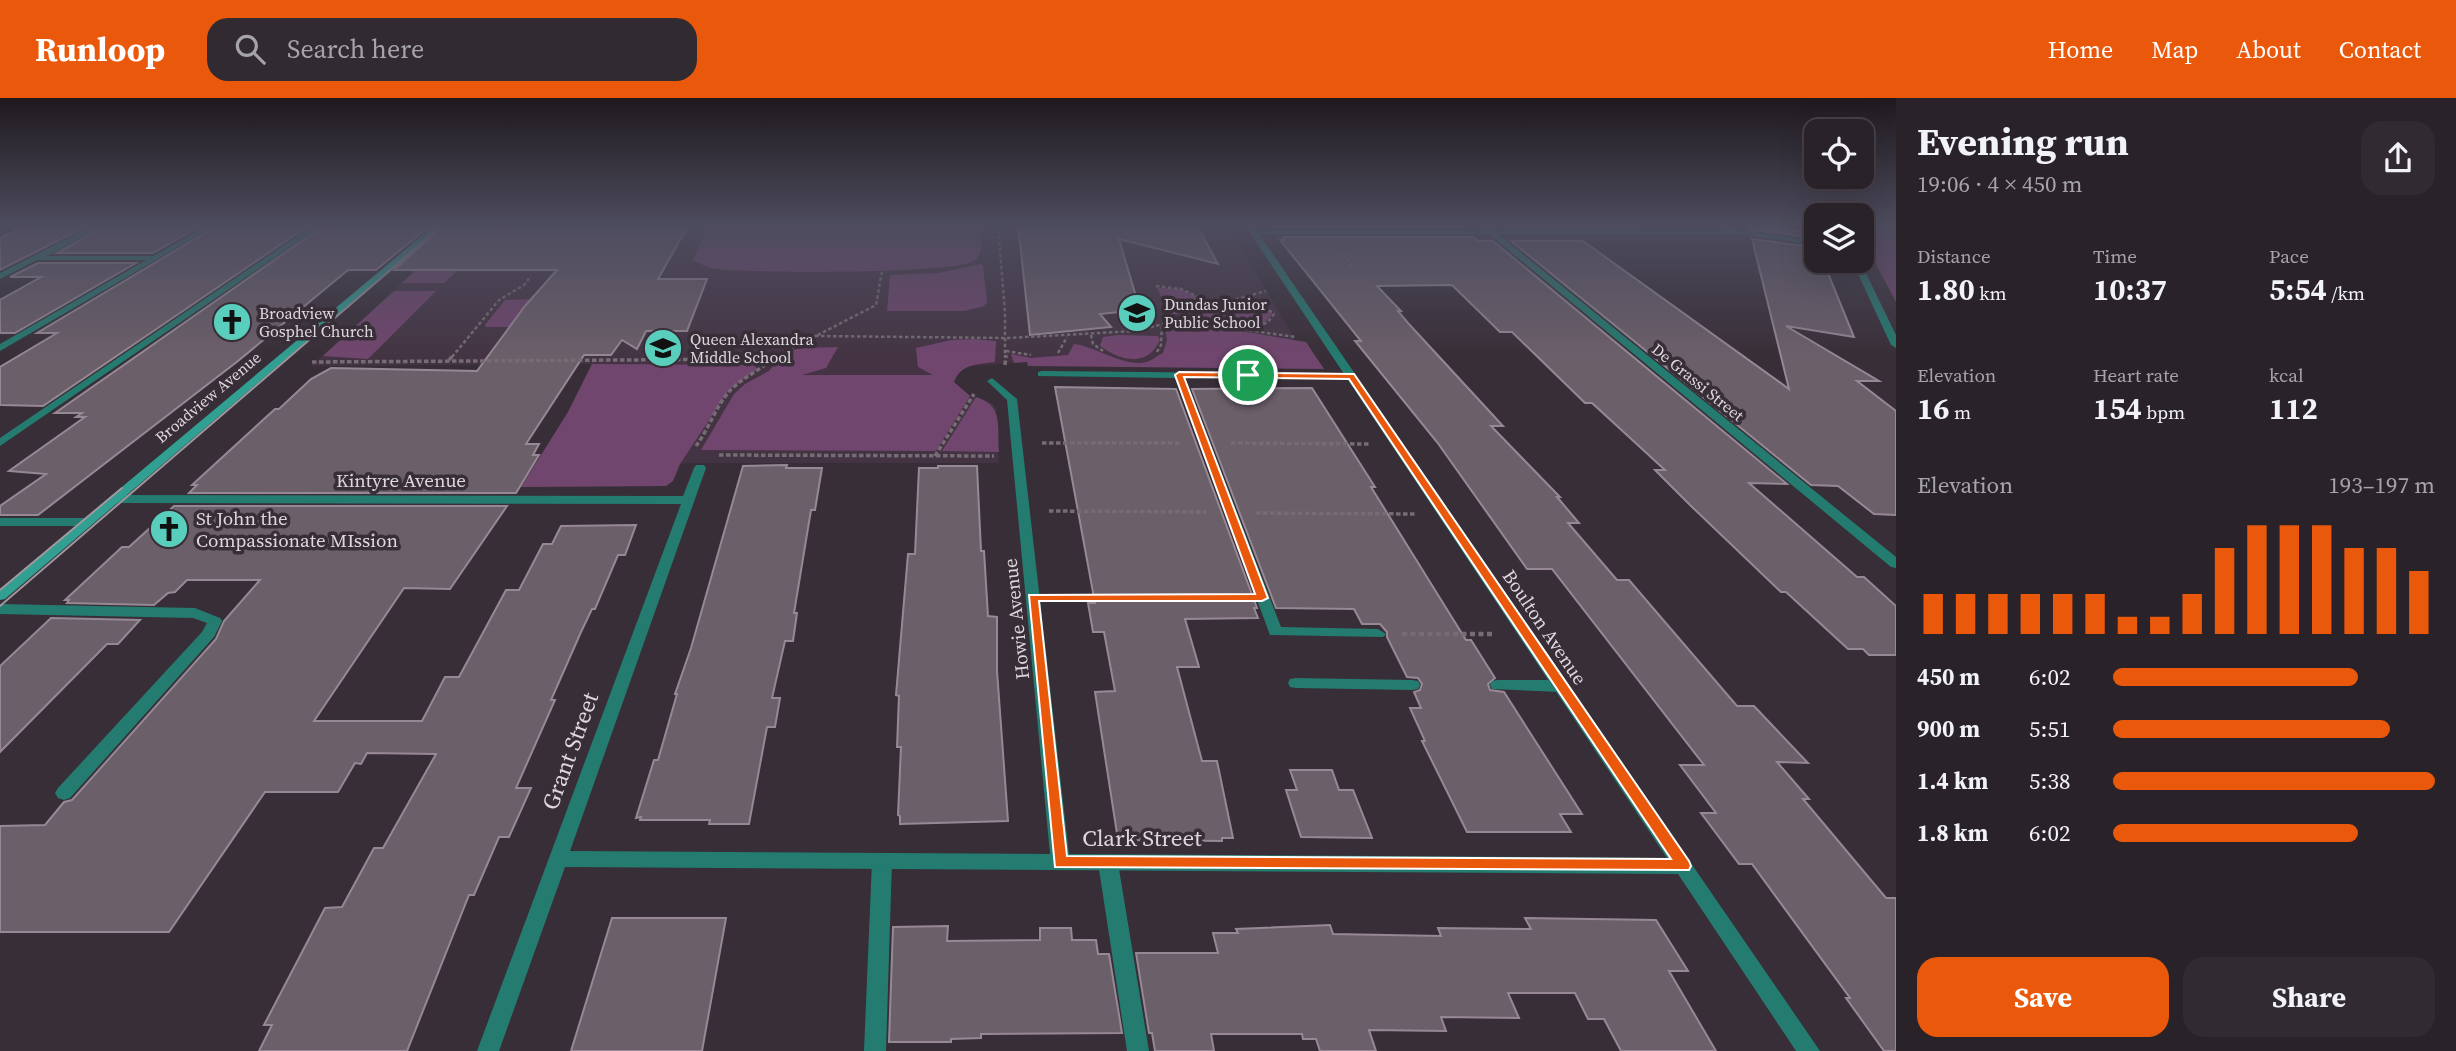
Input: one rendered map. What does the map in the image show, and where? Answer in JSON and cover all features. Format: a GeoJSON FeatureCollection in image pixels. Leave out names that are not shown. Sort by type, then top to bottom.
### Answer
{"type":"FeatureCollection","features":[{"type":"Feature","properties":{"kind":"main road","name":"Broadview Avenue"},"geometry":{"type":"LineString","coordinates":[[0,597],[387,268]]}},
{"type":"Feature","properties":{"kind":"street"},"geometry":{"type":"LineString","coordinates":[[0,348],[137,268]]}},
{"type":"Feature","properties":{"kind":"street"},"geometry":{"type":"LineString","coordinates":[[0,443],[255,268]]}},
{"type":"Feature","properties":{"kind":"street","name":"Boulton Avenue"},"geometry":{"type":"LineString","coordinates":[[1278,268],[1810,1051]]}},
{"type":"Feature","properties":{"kind":"street","name":"De Grassi Street"},"geometry":{"type":"LineString","coordinates":[[1535,268],[1896,564]]}},
{"type":"Feature","properties":{"kind":"street"},"geometry":{"type":"LineString","coordinates":[[1862,273],[1896,345]]}},
{"type":"Feature","properties":{"kind":"street"},"geometry":{"type":"LineString","coordinates":[[1042,374],[1351,376]]}},
{"type":"Feature","properties":{"kind":"street"},"geometry":{"type":"LineString","coordinates":[[1179,375],[1275,632],[1378,634]]}},
{"type":"Feature","properties":{"kind":"street","name":"Howie Avenue"},"geometry":{"type":"LineString","coordinates":[[992,381],[1012,399],[1060,862]]}},
{"type":"Feature","properties":{"kind":"street","name":"Grant Street"},"geometry":{"type":"LineString","coordinates":[[488,1051],[686,500],[700,468]]}},
{"type":"Feature","properties":{"kind":"street","name":"Kintyre Avenue"},"geometry":{"type":"LineString","coordinates":[[115,499],[686,500]]}},
{"type":"Feature","properties":{"kind":"street"},"geometry":{"type":"LineString","coordinates":[[0,522],[88,522]]}},
{"type":"Feature","properties":{"kind":"street"},"geometry":{"type":"LineString","coordinates":[[0,609],[195,612],[215,621],[209,634],[64,793]]}},
{"type":"Feature","properties":{"kind":"street"},"geometry":{"type":"LineString","coordinates":[[1296,683],[1412,685]]}},
{"type":"Feature","properties":{"kind":"street"},"geometry":{"type":"LineString","coordinates":[[1499,685],[1562,686]]}},
{"type":"Feature","properties":{"kind":"street","name":"Clark Street"},"geometry":{"type":"LineString","coordinates":[[557,859],[1684,866]]}},
{"type":"Feature","properties":{"kind":"street"},"geometry":{"type":"LineString","coordinates":[[875,1051],[882,861]]}},
{"type":"Feature","properties":{"kind":"street"},"geometry":{"type":"LineString","coordinates":[[1108,863],[1138,1051]]}},
{"type":"Feature","properties":{"kind":"path"},"geometry":{"type":"LineString","coordinates":[[1001,268],[1008,338],[1005,365]]}},
{"type":"Feature","properties":{"kind":"path"},"geometry":{"type":"LineString","coordinates":[[690,454],[710,427],[728,392],[779,353],[876,305],[882,271]]}},
{"type":"Feature","properties":{"kind":"path"},"geometry":{"type":"LineString","coordinates":[[449,361],[499,300],[524,285],[531,276]]}},
{"type":"Feature","properties":{"kind":"path"},"geometry":{"type":"LineString","coordinates":[[1156,286],[1187,290],[1215,305]]}},
{"type":"Feature","properties":{"kind":"path"},"geometry":{"type":"LineString","coordinates":[[815,336],[1008,338],[1135,331],[1191,317],[1231,300],[1291,287]]}},
{"type":"Feature","properties":{"kind":"path"},"geometry":{"type":"LineString","coordinates":[[1231,300],[1261,304],[1270,308],[1274,314],[1268,322],[1244,331]]}},
{"type":"Feature","properties":{"kind":"path"},"geometry":{"type":"LineString","coordinates":[[1191,317],[1244,331],[1327,340]]}},
{"type":"Feature","properties":{"kind":"path"},"geometry":{"type":"LineString","coordinates":[[1149,358],[1161,345],[1162,324]]}},
{"type":"Feature","properties":{"kind":"path"},"geometry":{"type":"LineString","coordinates":[[1091,335],[1093,344],[1112,354]]}},
{"type":"Feature","properties":{"kind":"path"},"geometry":{"type":"LineString","coordinates":[[276,362],[773,359]]}},
{"type":"Feature","properties":{"kind":"path"},"geometry":{"type":"LineString","coordinates":[[936,456],[974,394]]}},
{"type":"Feature","properties":{"kind":"path"},"geometry":{"type":"LineString","coordinates":[[749,455],[1003,456]]}},
{"type":"Feature","properties":{"kind":"path"},"geometry":{"type":"LineString","coordinates":[[1033,597],[1262,598]]}},
{"type":"Feature","properties":{"kind":"path"},"geometry":{"type":"LineString","coordinates":[[1378,634],[1499,634]]}},
{"type":"Feature","properties":{"kind":"shaded area","name":"Queen Alexandra Middle School"},"geometry":{"type":"Polygon","coordinates":[[[417,268],[1253,268],[1295,339],[1157,366],[1028,366],[1027,362],[969,366],[962,369],[954,382],[970,396],[992,403],[996,409],[999,463],[689,463],[680,464],[673,481],[666,486],[521,487],[568,412],[592,364],[311,366],[417,268]]]}},
{"type":"Feature","properties":{"kind":"shaded area"},"geometry":{"type":"Polygon","coordinates":[[[713,268],[924,268],[856,271],[713,268]]]}},
{"type":"Feature","properties":{"kind":"shaded area"},"geometry":{"type":"Polygon","coordinates":[[[960,268],[983,268],[987,302],[984,306],[964,311],[887,311],[890,275],[939,273],[960,268]]]}},
{"type":"Feature","properties":{"kind":"shaded area"},"geometry":{"type":"Polygon","coordinates":[[[1878,268],[1896,268],[1896,302],[1878,268]]]}},
{"type":"Feature","properties":{"kind":"shaded area"},"geometry":{"type":"Polygon","coordinates":[[[415,271],[457,271],[444,283],[402,283],[415,271]]]}},
{"type":"Feature","properties":{"kind":"shaded area"},"geometry":{"type":"Polygon","coordinates":[[[1157,288],[1180,289],[1209,302],[1190,314],[1170,314],[1157,288]]]}},
{"type":"Feature","properties":{"kind":"shaded area"},"geometry":{"type":"Polygon","coordinates":[[[394,291],[436,291],[368,359],[323,356],[394,291]]]}},
{"type":"Feature","properties":{"kind":"shaded area"},"geometry":{"type":"Polygon","coordinates":[[[529,299],[527,327],[486,327],[505,300],[529,299]]]}},
{"type":"Feature","properties":{"kind":"shaded area"},"geometry":{"type":"Polygon","coordinates":[[[1235,302],[1265,306],[1272,313],[1266,321],[1248,329],[1215,324],[1198,315],[1215,307],[1235,302]]]}},
{"type":"Feature","properties":{"kind":"shaded area"},"geometry":{"type":"Polygon","coordinates":[[[1195,320],[1216,327],[1306,342],[1324,369],[1028,366],[1027,362],[1014,363],[1011,354],[1031,358],[1068,355],[1074,344],[1122,360],[1141,363],[1163,353],[1167,340],[1165,329],[1171,324],[1195,320]]]}},
{"type":"Feature","properties":{"kind":"shaded area"},"geometry":{"type":"Polygon","coordinates":[[[1158,336],[1160,340],[1148,355],[1133,359],[1116,355],[1100,346],[1103,337],[1158,336]]]}},
{"type":"Feature","properties":{"kind":"shaded area"},"geometry":{"type":"Polygon","coordinates":[[[951,340],[996,341],[995,362],[965,368],[957,376],[954,382],[970,396],[936,451],[701,450],[734,394],[745,384],[769,371],[785,352],[801,348],[838,347],[826,368],[802,375],[933,375],[918,367],[916,348],[951,340]]]}},
{"type":"Feature","properties":{"kind":"shaded area"},"geometry":{"type":"Polygon","coordinates":[[[592,364],[756,365],[756,370],[729,390],[680,464],[673,481],[666,486],[521,487],[568,412],[592,364]]]}},
{"type":"Feature","properties":{"kind":"shaded area"},"geometry":{"type":"Polygon","coordinates":[[[976,397],[991,405],[995,411],[999,452],[942,451],[976,397]]]}},
{"type":"Feature","properties":{"kind":"building"},"geometry":{"type":"Polygon","coordinates":[[[27,268],[127,268],[15,333],[0,333],[0,300],[41,277],[10,277],[27,268]]]}},
{"type":"Feature","properties":{"kind":"building"},"geometry":{"type":"Polygon","coordinates":[[[145,268],[246,268],[43,406],[0,405],[0,367],[57,333],[37,333],[145,268]]]}},
{"type":"Feature","properties":{"kind":"building"},"geometry":{"type":"Polygon","coordinates":[[[262,268],[378,268],[348,270],[238,361],[38,515],[0,515],[0,506],[46,474],[9,471],[85,417],[76,417],[82,413],[55,413],[262,268]]]}},
{"type":"Feature","properties":{"kind":"building"},"geometry":{"type":"Polygon","coordinates":[[[664,268],[658,279],[707,279],[687,331],[646,331],[637,349],[622,340],[611,355],[584,355],[526,444],[539,444],[533,455],[539,455],[516,493],[189,493],[197,485],[192,485],[275,409],[279,409],[311,379],[331,368],[477,371],[525,306],[557,270],[394,270],[664,268]]]}},
{"type":"Feature","properties":{"kind":"building"},"geometry":{"type":"Polygon","coordinates":[[[1023,268],[1128,268],[1140,310],[1100,314],[1111,327],[1030,335],[1023,268]]]}},
{"type":"Feature","properties":{"kind":"building"},"geometry":{"type":"Polygon","coordinates":[[[1303,268],[1526,268],[1787,484],[1749,483],[1857,577],[1864,577],[1896,606],[1896,655],[1869,655],[1863,649],[1848,649],[1786,592],[1781,592],[1655,470],[1665,470],[1592,403],[1585,403],[1512,332],[1500,332],[1452,285],[1377,286],[1503,426],[1491,426],[1560,497],[1557,497],[1579,523],[1568,523],[1617,580],[1629,580],[1737,706],[1754,706],[1808,763],[1777,762],[1809,799],[1803,799],[1886,898],[1896,898],[1896,1051],[1884,1051],[1846,998],[1850,998],[1752,864],[1739,864],[1701,813],[1716,813],[1680,765],[1704,765],[1552,569],[1527,569],[1437,442],[1355,341],[1361,341],[1303,268]]]}},
{"type":"Feature","properties":{"kind":"building"},"geometry":{"type":"Polygon","coordinates":[[[1545,268],[1621,268],[1789,389],[1759,268],[1804,268],[1804,273],[1828,273],[1854,337],[1786,326],[1879,381],[1857,381],[1896,411],[1896,515],[1874,514],[1838,486],[1811,485],[1545,268]]]}},
{"type":"Feature","properties":{"kind":"building"},"geometry":{"type":"Polygon","coordinates":[[[1055,387],[1176,389],[1257,608],[1254,608],[1258,618],[1185,619],[1199,667],[1177,667],[1202,761],[1217,761],[1233,838],[1222,838],[1222,841],[1118,840],[1095,692],[1115,691],[1104,632],[1093,632],[1088,603],[1095,603],[1055,387]]]}},
{"type":"Feature","properties":{"kind":"building"},"geometry":{"type":"Polygon","coordinates":[[[1312,388],[1375,487],[1371,487],[1466,640],[1471,640],[1495,678],[1488,684],[1490,690],[1504,692],[1582,814],[1560,814],[1571,832],[1467,832],[1422,741],[1425,741],[1410,708],[1421,708],[1414,692],[1420,690],[1422,684],[1418,678],[1407,677],[1387,632],[1380,624],[1362,624],[1354,609],[1276,608],[1192,389],[1312,388]]]}},
{"type":"Feature","properties":{"kind":"building"},"geometry":{"type":"Polygon","coordinates":[[[787,465],[786,468],[822,468],[815,510],[811,510],[794,613],[797,613],[793,641],[785,641],[772,698],[780,698],[775,727],[767,727],[749,824],[709,824],[710,820],[640,820],[641,817],[636,818],[654,760],[658,760],[743,466],[787,465]]]}},
{"type":"Feature","properties":{"kind":"building"},"geometry":{"type":"Polygon","coordinates":[[[977,466],[981,551],[984,551],[988,616],[997,617],[997,671],[1008,821],[900,824],[898,815],[901,747],[897,747],[899,696],[896,695],[908,554],[915,554],[919,468],[977,466]]]}},
{"type":"Feature","properties":{"kind":"building"},"geometry":{"type":"Polygon","coordinates":[[[174,506],[507,506],[450,589],[404,588],[314,721],[422,721],[445,677],[459,677],[506,590],[519,590],[543,544],[552,544],[561,526],[636,525],[625,555],[618,555],[595,609],[592,609],[581,632],[551,700],[555,700],[516,788],[531,788],[509,837],[499,837],[474,895],[469,895],[407,1051],[259,1051],[272,1025],[264,1025],[325,908],[342,907],[374,848],[383,848],[436,754],[367,753],[361,764],[355,763],[338,792],[265,792],[169,932],[0,932],[0,826],[45,825],[64,802],[72,800],[216,639],[224,621],[260,580],[187,580],[175,592],[168,593],[154,605],[67,603],[69,600],[65,600],[122,547],[129,547],[174,506]]]}},
{"type":"Feature","properties":{"kind":"building"},"geometry":{"type":"Polygon","coordinates":[[[51,618],[140,620],[118,644],[107,644],[0,752],[0,666],[51,618]]]}},
{"type":"Feature","properties":{"kind":"building"},"geometry":{"type":"Polygon","coordinates":[[[1290,770],[1332,770],[1339,790],[1353,790],[1372,838],[1301,837],[1286,790],[1297,790],[1290,770]]]}},
{"type":"Feature","properties":{"kind":"building"},"geometry":{"type":"Polygon","coordinates":[[[612,918],[726,918],[702,1051],[571,1051],[612,918]]]}},
{"type":"Feature","properties":{"kind":"building"},"geometry":{"type":"Polygon","coordinates":[[[1525,918],[1656,920],[1688,971],[1669,971],[1716,1051],[1621,1051],[1604,1019],[1588,1019],[1575,993],[1508,993],[1519,1018],[1441,1017],[1446,1031],[1369,1030],[1376,1051],[1320,1051],[1316,1039],[1303,1039],[1302,1034],[1211,1034],[1214,1051],[1155,1051],[1152,1033],[1149,1033],[1136,953],[1218,953],[1213,933],[1238,933],[1236,929],[1330,925],[1333,934],[1441,936],[1438,928],[1531,929],[1525,918]]]}},
{"type":"Feature","properties":{"kind":"building"},"geometry":{"type":"Polygon","coordinates":[[[948,926],[947,941],[1040,940],[1040,928],[1071,928],[1072,940],[1096,940],[1098,954],[1109,954],[1122,1033],[981,1034],[981,1038],[951,1039],[951,1042],[889,1042],[893,927],[948,926]]]}},
{"type":"Feature","properties":{"kind":"tram line"},"geometry":{"type":"LineString","coordinates":[[0,606],[392,268]]}},
{"type":"Feature","properties":{"kind":"tram line"},"geometry":{"type":"LineString","coordinates":[[0,590],[122,488]]}},
{"type":"Feature","properties":{"kind":"place","name":"Dundas Junior Public School"},"geometry":{"type":"Point","coordinates":[1137,313]}},
{"type":"Feature","properties":{"kind":"place","name":"Broadview Gosphel Church"},"geometry":{"type":"Point","coordinates":[232,322]}},
{"type":"Feature","properties":{"kind":"place","name":"Queen Alexandra Middle School"},"geometry":{"type":"Point","coordinates":[663,348]}},
{"type":"Feature","properties":{"kind":"place","name":"St John the Compassionate MIssion"},"geometry":{"type":"Point","coordinates":[169,529]}},
{"type":"Feature","properties":{"kind":"route"},"geometry":{"type":"LineString","coordinates":[[1179,375],[1248,375],[1351,376],[1684,866],[1060,862],[1033,597],[1262,598],[1179,375]]}}]}
